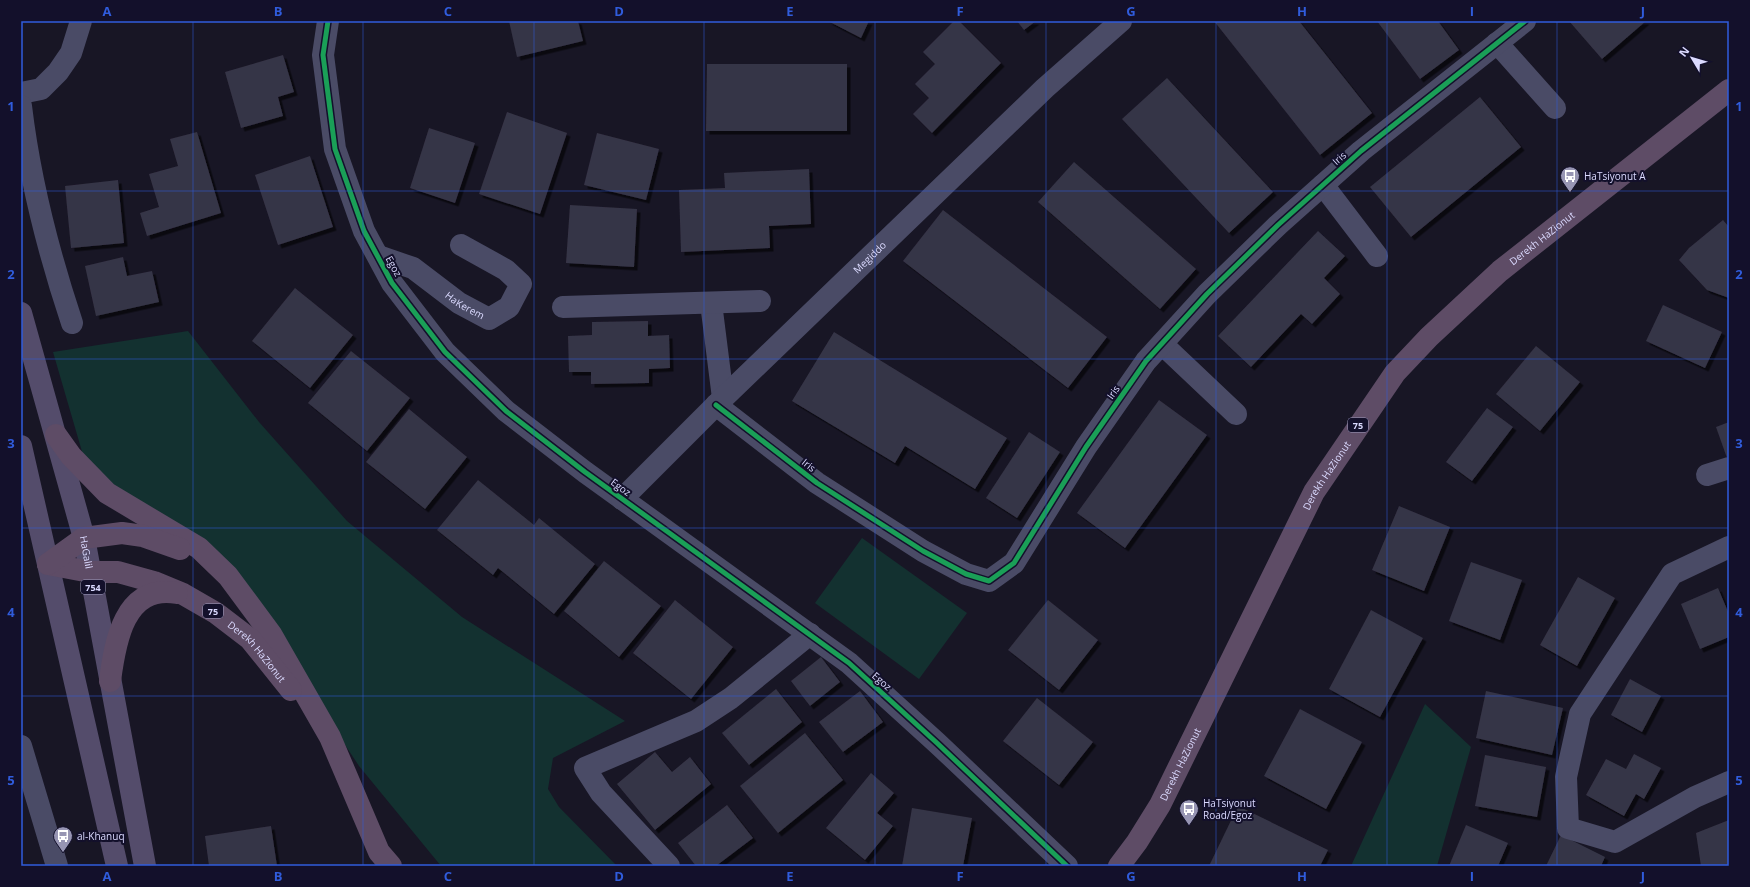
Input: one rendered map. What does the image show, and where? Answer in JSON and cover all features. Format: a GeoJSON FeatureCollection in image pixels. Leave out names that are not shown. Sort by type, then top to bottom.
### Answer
{"type":"FeatureCollection","features":[{"type":"Feature","properties":{"kind":"highway","name":"Derekh HaZionut"},"geometry":{"type":"LineString","coordinates":[[1119,866],[1137,842],[1160,805],[1314,492],[1395,374],[1429,337],[1500,271],[1729,90]]}},
{"type":"Feature","properties":{"kind":"highway","name":"Derekh HaZionut"},"geometry":{"type":"LineString","coordinates":[[56,435],[71,456],[107,493],[199,548],[228,576],[271,634],[330,737],[379,852],[391,866]]}},
{"type":"Feature","properties":{"kind":"highway","name":"75"},"geometry":{"type":"LineString","coordinates":[[48,564],[84,538],[122,533],[143,536],[172,545],[228,576]]}},
{"type":"Feature","properties":{"kind":"highway","name":"Derekh HaZionut"},"geometry":{"type":"LineString","coordinates":[[48,564],[90,572],[118,572],[154,582],[183,594],[216,613],[250,639],[330,737]]}},
{"type":"Feature","properties":{"kind":"highway"},"geometry":{"type":"LineString","coordinates":[[110,681],[114,648],[120,627],[135,605],[155,593],[167,591],[183,594]]}},
{"type":"Feature","properties":{"kind":"main road","name":"HaGalil"},"geometry":{"type":"LineString","coordinates":[[21,313],[84,538],[145,866]]}},
{"type":"Feature","properties":{"kind":"main road"},"geometry":{"type":"LineString","coordinates":[[21,446],[117,866]]}},
{"type":"Feature","properties":{"kind":"street"},"geometry":{"type":"LineString","coordinates":[[21,93],[41,89],[58,72],[71,53],[81,21]]}},
{"type":"Feature","properties":{"kind":"street","name":"Egoz"},"geometry":{"type":"LineString","coordinates":[[328,21],[323,55],[334,149],[364,231],[392,283],[445,352],[506,411],[622,499],[855,668],[1067,866]]}},
{"type":"Feature","properties":{"kind":"street","name":"Megiddo"},"geometry":{"type":"LineString","coordinates":[[622,499],[720,401],[1044,88],[1122,21]]}},
{"type":"Feature","properties":{"kind":"street","name":"Iris"},"geometry":{"type":"LineString","coordinates":[[720,401],[816,483],[923,551],[966,574],[989,581],[1014,563],[1086,447],[1146,361],[1207,294],[1278,225],[1361,151],[1525,21]]}},
{"type":"Feature","properties":{"kind":"street"},"geometry":{"type":"LineString","coordinates":[[1497,43],[1555,108]]}},
{"type":"Feature","properties":{"kind":"street"},"geometry":{"type":"LineString","coordinates":[[21,106],[39,212],[51,260],[72,323]]}},
{"type":"Feature","properties":{"kind":"street"},"geometry":{"type":"LineString","coordinates":[[1323,185],[1377,256]]}},
{"type":"Feature","properties":{"kind":"street","name":"HaKerem"},"geometry":{"type":"LineString","coordinates":[[378,256],[413,268],[459,303],[489,319],[509,306],[521,284],[506,270],[461,245]]}},
{"type":"Feature","properties":{"kind":"street"},"geometry":{"type":"LineString","coordinates":[[563,307],[760,301]]}},
{"type":"Feature","properties":{"kind":"street"},"geometry":{"type":"LineString","coordinates":[[711,303],[720,401]]}},
{"type":"Feature","properties":{"kind":"street"},"geometry":{"type":"LineString","coordinates":[[1162,344],[1236,414]]}},
{"type":"Feature","properties":{"kind":"street"},"geometry":{"type":"LineString","coordinates":[[1707,475],[1729,468]]}},
{"type":"Feature","properties":{"kind":"street"},"geometry":{"type":"LineString","coordinates":[[1729,547],[1672,574],[1580,714],[1566,777],[1568,828],[1615,842],[1695,797],[1729,782]]}},
{"type":"Feature","properties":{"kind":"street"},"geometry":{"type":"LineString","coordinates":[[669,866],[601,793],[585,768],[696,721],[731,698],[810,634]]}},
{"type":"Feature","properties":{"kind":"street"},"geometry":{"type":"LineString","coordinates":[[21,746],[57,866]]}},
{"type":"Feature","properties":{"kind":"green space"},"geometry":{"type":"Polygon","coordinates":[[[188,331],[259,422],[347,521],[462,617],[625,721],[553,758],[548,789],[559,807],[617,866],[441,866],[359,766],[283,651],[200,559],[109,492],[83,455],[53,352],[188,331]]]}},
{"type":"Feature","properties":{"kind":"green space"},"geometry":{"type":"Polygon","coordinates":[[[862,538],[967,613],[919,679],[815,603],[862,538]]]}},
{"type":"Feature","properties":{"kind":"green space"},"geometry":{"type":"Polygon","coordinates":[[[1425,704],[1471,747],[1437,866],[1351,866],[1425,704]]]}},
{"type":"Feature","properties":{"kind":"building"},"geometry":{"type":"Polygon","coordinates":[[[509,21],[578,21],[583,41],[517,57],[509,21]]]}},
{"type":"Feature","properties":{"kind":"building"},"geometry":{"type":"Polygon","coordinates":[[[828,21],[869,21],[861,38],[828,21]]]}},
{"type":"Feature","properties":{"kind":"building"},"geometry":{"type":"Polygon","coordinates":[[[954,21],[959,21],[1001,63],[932,133],[913,114],[929,98],[915,84],[935,64],[923,52],[954,21]]]}},
{"type":"Feature","properties":{"kind":"building"},"geometry":{"type":"Polygon","coordinates":[[[1017,21],[1036,21],[1024,30],[1017,21]]]}},
{"type":"Feature","properties":{"kind":"building"},"geometry":{"type":"Polygon","coordinates":[[[1214,21],[1299,21],[1372,113],[1320,155],[1214,21]]]}},
{"type":"Feature","properties":{"kind":"building"},"geometry":{"type":"Polygon","coordinates":[[[1377,21],[1438,21],[1459,50],[1420,79],[1377,21]]]}},
{"type":"Feature","properties":{"kind":"building"},"geometry":{"type":"Polygon","coordinates":[[[1569,21],[1646,21],[1602,59],[1569,21]]]}},
{"type":"Feature","properties":{"kind":"building"},"geometry":{"type":"Polygon","coordinates":[[[283,55],[294,92],[278,97],[283,116],[241,128],[225,72],[283,55]]]}},
{"type":"Feature","properties":{"kind":"building"},"geometry":{"type":"Polygon","coordinates":[[[707,64],[847,64],[847,131],[706,131],[707,64]]]}},
{"type":"Feature","properties":{"kind":"building"},"geometry":{"type":"Polygon","coordinates":[[[1167,78],[1273,192],[1229,233],[1122,119],[1167,78]]]}},
{"type":"Feature","properties":{"kind":"building"},"geometry":{"type":"Polygon","coordinates":[[[1480,97],[1521,147],[1411,237],[1370,187],[1480,97]]]}},
{"type":"Feature","properties":{"kind":"building"},"geometry":{"type":"Polygon","coordinates":[[[507,112],[567,133],[540,214],[479,194],[507,112]]]}},
{"type":"Feature","properties":{"kind":"building"},"geometry":{"type":"Polygon","coordinates":[[[429,128],[475,143],[455,203],[410,188],[429,128]]]}},
{"type":"Feature","properties":{"kind":"building"},"geometry":{"type":"Polygon","coordinates":[[[197,132],[221,213],[147,236],[140,213],[159,207],[149,174],[178,166],[170,139],[197,132]]]}},
{"type":"Feature","properties":{"kind":"building"},"geometry":{"type":"Polygon","coordinates":[[[597,133],[659,149],[646,200],[584,185],[597,133]]]}},
{"type":"Feature","properties":{"kind":"building"},"geometry":{"type":"Polygon","coordinates":[[[310,156],[333,227],[278,245],[255,175],[310,156]]]}},
{"type":"Feature","properties":{"kind":"building"},"geometry":{"type":"Polygon","coordinates":[[[1074,162],[1196,269],[1160,309],[1038,202],[1074,162]]]}},
{"type":"Feature","properties":{"kind":"building"},"geometry":{"type":"Polygon","coordinates":[[[809,169],[811,224],[769,226],[770,248],[681,252],[679,190],[725,188],[724,173],[809,169]]]}},
{"type":"Feature","properties":{"kind":"building"},"geometry":{"type":"Polygon","coordinates":[[[118,180],[124,243],[71,248],[65,186],[118,180]]]}},
{"type":"Feature","properties":{"kind":"building"},"geometry":{"type":"Polygon","coordinates":[[[570,205],[637,209],[634,267],[566,263],[570,205]]]}},
{"type":"Feature","properties":{"kind":"building"},"geometry":{"type":"Polygon","coordinates":[[[943,210],[1107,337],[1068,388],[903,261],[943,210]]]}},
{"type":"Feature","properties":{"kind":"building"},"geometry":{"type":"Polygon","coordinates":[[[1723,220],[1729,227],[1729,298],[1707,290],[1679,260],[1689,248],[1723,220]]]}},
{"type":"Feature","properties":{"kind":"building"},"geometry":{"type":"Polygon","coordinates":[[[1318,231],[1345,256],[1324,278],[1340,294],[1312,324],[1301,314],[1251,367],[1218,336],[1318,231]]]}},
{"type":"Feature","properties":{"kind":"building"},"geometry":{"type":"Polygon","coordinates":[[[123,257],[127,276],[152,271],[159,302],[96,316],[85,266],[123,257]]]}},
{"type":"Feature","properties":{"kind":"building"},"geometry":{"type":"Polygon","coordinates":[[[295,288],[353,335],[310,388],[252,341],[295,288]]]}},
{"type":"Feature","properties":{"kind":"building"},"geometry":{"type":"Polygon","coordinates":[[[1663,305],[1722,332],[1705,368],[1646,341],[1663,305]]]}},
{"type":"Feature","properties":{"kind":"building"},"geometry":{"type":"Polygon","coordinates":[[[648,321],[648,336],[669,335],[670,368],[649,369],[649,383],[591,384],[591,372],[569,372],[568,336],[592,335],[592,322],[648,321]]]}},
{"type":"Feature","properties":{"kind":"building"},"geometry":{"type":"Polygon","coordinates":[[[834,332],[1007,438],[975,489],[905,446],[895,463],[792,401],[834,332]]]}},
{"type":"Feature","properties":{"kind":"building"},"geometry":{"type":"Polygon","coordinates":[[[1536,346],[1580,382],[1540,431],[1496,394],[1536,346]]]}},
{"type":"Feature","properties":{"kind":"building"},"geometry":{"type":"Polygon","coordinates":[[[351,351],[410,398],[367,451],[308,403],[351,351]]]}},
{"type":"Feature","properties":{"kind":"building"},"geometry":{"type":"Polygon","coordinates":[[[1159,400],[1207,435],[1125,548],[1077,513],[1159,400]]]}},
{"type":"Feature","properties":{"kind":"building"},"geometry":{"type":"Polygon","coordinates":[[[1487,408],[1513,427],[1472,481],[1446,462],[1487,408]]]}},
{"type":"Feature","properties":{"kind":"building"},"geometry":{"type":"Polygon","coordinates":[[[409,409],[467,457],[425,509],[366,462],[409,409]]]}},
{"type":"Feature","properties":{"kind":"building"},"geometry":{"type":"Polygon","coordinates":[[[1729,422],[1729,457],[1727,458],[1716,427],[1729,422]]]}},
{"type":"Feature","properties":{"kind":"building"},"geometry":{"type":"Polygon","coordinates":[[[1029,432],[1060,452],[1017,518],[986,498],[1029,432]]]}},
{"type":"Feature","properties":{"kind":"building"},"geometry":{"type":"Polygon","coordinates":[[[478,480],[534,525],[539,518],[595,564],[554,614],[498,568],[493,575],[437,530],[478,480]]]}},
{"type":"Feature","properties":{"kind":"building"},"geometry":{"type":"Polygon","coordinates":[[[1399,506],[1450,527],[1424,591],[1372,570],[1399,506]]]}},
{"type":"Feature","properties":{"kind":"building"},"geometry":{"type":"Polygon","coordinates":[[[604,561],[661,606],[619,657],[564,611],[604,561]]]}},
{"type":"Feature","properties":{"kind":"building"},"geometry":{"type":"Polygon","coordinates":[[[1471,562],[1522,580],[1500,640],[1449,621],[1471,562]]]}},
{"type":"Feature","properties":{"kind":"building"},"geometry":{"type":"Polygon","coordinates":[[[1578,577],[1615,598],[1577,666],[1540,645],[1578,577]]]}},
{"type":"Feature","properties":{"kind":"building"},"geometry":{"type":"Polygon","coordinates":[[[1718,588],[1729,614],[1729,637],[1700,649],[1681,604],[1718,588]]]}},
{"type":"Feature","properties":{"kind":"building"},"geometry":{"type":"Polygon","coordinates":[[[675,600],[733,647],[691,699],[633,653],[675,600]]]}},
{"type":"Feature","properties":{"kind":"building"},"geometry":{"type":"Polygon","coordinates":[[[1048,600],[1098,640],[1059,690],[1008,650],[1048,600]]]}},
{"type":"Feature","properties":{"kind":"building"},"geometry":{"type":"Polygon","coordinates":[[[1371,610],[1423,638],[1380,717],[1329,689],[1371,610]]]}},
{"type":"Feature","properties":{"kind":"building"},"geometry":{"type":"Polygon","coordinates":[[[821,657],[840,682],[810,706],[791,681],[821,657]]]}},
{"type":"Feature","properties":{"kind":"building"},"geometry":{"type":"Polygon","coordinates":[[[1630,679],[1661,696],[1642,732],[1611,715],[1630,679]]]}},
{"type":"Feature","properties":{"kind":"building"},"geometry":{"type":"Polygon","coordinates":[[[776,689],[802,722],[749,765],[722,733],[776,689]]]}},
{"type":"Feature","properties":{"kind":"building"},"geometry":{"type":"Polygon","coordinates":[[[860,691],[883,722],[843,752],[819,722],[860,691]]]}},
{"type":"Feature","properties":{"kind":"building"},"geometry":{"type":"Polygon","coordinates":[[[1486,691],[1563,708],[1552,755],[1476,738],[1486,691]]]}},
{"type":"Feature","properties":{"kind":"building"},"geometry":{"type":"Polygon","coordinates":[[[1037,698],[1093,742],[1059,785],[1003,741],[1037,698]]]}},
{"type":"Feature","properties":{"kind":"building"},"geometry":{"type":"Polygon","coordinates":[[[1300,709],[1362,742],[1326,809],[1264,776],[1300,709]]]}},
{"type":"Feature","properties":{"kind":"building"},"geometry":{"type":"Polygon","coordinates":[[[805,733],[843,780],[778,833],[740,786],[805,733]]]}},
{"type":"Feature","properties":{"kind":"building"},"geometry":{"type":"Polygon","coordinates":[[[655,752],[672,772],[690,757],[711,784],[655,830],[617,784],[655,752]]]}},
{"type":"Feature","properties":{"kind":"building"},"geometry":{"type":"Polygon","coordinates":[[[1634,754],[1661,768],[1644,799],[1636,794],[1624,816],[1586,795],[1606,759],[1626,769],[1634,754]]]}},
{"type":"Feature","properties":{"kind":"building"},"geometry":{"type":"Polygon","coordinates":[[[1485,755],[1546,767],[1537,817],[1475,806],[1485,755]]]}},
{"type":"Feature","properties":{"kind":"building"},"geometry":{"type":"Polygon","coordinates":[[[871,773],[894,793],[877,813],[893,826],[865,860],[826,828],[871,773]]]}},
{"type":"Feature","properties":{"kind":"building"},"geometry":{"type":"Polygon","coordinates":[[[727,805],[753,838],[716,866],[696,866],[678,843],[727,805]]]}},
{"type":"Feature","properties":{"kind":"building"},"geometry":{"type":"Polygon","coordinates":[[[1238,806],[1328,850],[1320,866],[1209,866],[1238,806]]]}},
{"type":"Feature","properties":{"kind":"building"},"geometry":{"type":"Polygon","coordinates":[[[912,808],[972,818],[963,866],[902,866],[912,808]]]}},
{"type":"Feature","properties":{"kind":"building"},"geometry":{"type":"Polygon","coordinates":[[[1729,820],[1729,866],[1701,866],[1696,833],[1729,820]]]}},
{"type":"Feature","properties":{"kind":"building"},"geometry":{"type":"Polygon","coordinates":[[[1466,825],[1508,843],[1498,866],[1449,866],[1466,825]]]}},
{"type":"Feature","properties":{"kind":"building"},"geometry":{"type":"Polygon","coordinates":[[[271,826],[277,866],[209,866],[205,836],[271,826]]]}},
{"type":"Feature","properties":{"kind":"building"},"geometry":{"type":"Polygon","coordinates":[[[1561,835],[1605,857],[1601,866],[1546,866],[1561,835]]]}},
{"type":"Feature","properties":{"kind":"cycle path"},"geometry":{"type":"LineString","coordinates":[[328,21],[323,55],[335,149],[364,231],[392,283],[445,352],[506,411],[585,472],[849,663],[937,743],[1067,866]]}},
{"type":"Feature","properties":{"kind":"cycle path"},"geometry":{"type":"LineString","coordinates":[[716,405],[817,483],[923,551],[966,574],[989,581],[1014,563],[1086,447],[1146,361],[1207,294],[1278,225],[1361,151],[1525,21]]}},
{"type":"Feature","properties":{"kind":"place","name":"HaTsiyonut A"},"geometry":{"type":"Point","coordinates":[1570,193]}},
{"type":"Feature","properties":{"kind":"place","name":"HaTsiyonut Road/Egoz"},"geometry":{"type":"Point","coordinates":[1189,826]}},
{"type":"Feature","properties":{"kind":"place","name":"al-Khanuq"},"geometry":{"type":"Point","coordinates":[63,853]}}]}
